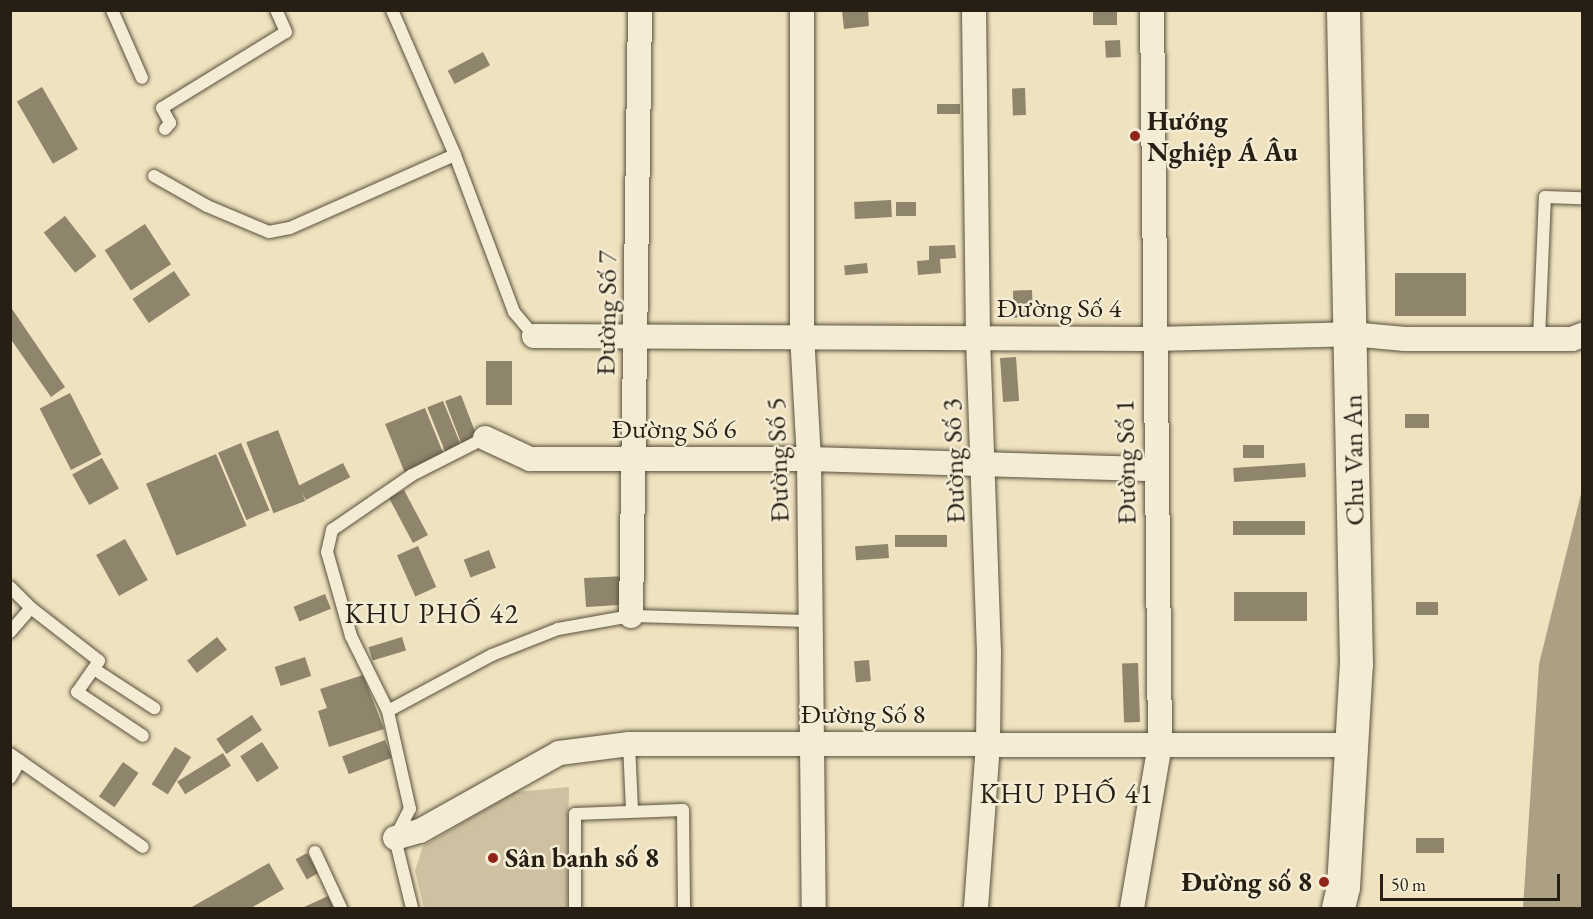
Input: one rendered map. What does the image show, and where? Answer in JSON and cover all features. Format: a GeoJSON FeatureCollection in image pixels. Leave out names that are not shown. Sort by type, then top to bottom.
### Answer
{"type":"FeatureCollection","features":[{"type":"Feature","properties":{"kind":"street","name":"Đường Số 7"},"geometry":{"type":"LineString","coordinates":[[631,616],[640,10]]}},
{"type":"Feature","properties":{"kind":"street","name":"Đường Số 5"},"geometry":{"type":"LineString","coordinates":[[802,10],[802,334],[809,459],[814,909]]}},
{"type":"Feature","properties":{"kind":"street","name":"Đường Số 3"},"geometry":{"type":"LineString","coordinates":[[974,10],[978,338],[983,463],[988,744],[976,909]]}},
{"type":"Feature","properties":{"kind":"street","name":"Đường Số 1"},"geometry":{"type":"LineString","coordinates":[[1132,909],[1160,745],[1161,643],[1153,339],[1152,10]]}},
{"type":"Feature","properties":{"kind":"street","name":"Chu Van An"},"geometry":{"type":"LineString","coordinates":[[1338,909],[1343,887],[1353,745],[1351,334],[1343,10]]}},
{"type":"Feature","properties":{"kind":"street","name":"Đường Số 4"},"geometry":{"type":"LineString","coordinates":[[534,336],[802,334],[1153,339],[1351,334],[1405,339],[1539,338],[1582,335]]}},
{"type":"Feature","properties":{"kind":"street","name":"Đường Số 6"},"geometry":{"type":"LineString","coordinates":[[485,438],[530,459],[809,459],[1155,469]]}},
{"type":"Feature","properties":{"kind":"street","name":"Đường Số 8"},"geometry":{"type":"LineString","coordinates":[[395,838],[420,831],[559,753],[629,744],[1353,745]]}},
{"type":"Feature","properties":{"kind":"lane"},"geometry":{"type":"LineString","coordinates":[[112,10],[142,78]]}},
{"type":"Feature","properties":{"kind":"lane"},"geometry":{"type":"LineString","coordinates":[[165,129],[170,123],[162,108],[286,32],[276,10]]}},
{"type":"Feature","properties":{"kind":"lane"},"geometry":{"type":"LineString","coordinates":[[392,10],[455,155],[514,312],[534,336]]}},
{"type":"Feature","properties":{"kind":"lane"},"geometry":{"type":"LineString","coordinates":[[154,176],[207,206],[270,232],[290,228],[455,155]]}},
{"type":"Feature","properties":{"kind":"lane"},"geometry":{"type":"LineString","coordinates":[[1539,338],[1545,197],[1582,198]]}},
{"type":"Feature","properties":{"kind":"lane"},"geometry":{"type":"LineString","coordinates":[[412,909],[395,838],[410,809],[388,711],[351,636],[327,552],[332,530],[412,475],[485,438]]}},
{"type":"Feature","properties":{"kind":"lane"},"geometry":{"type":"LineString","coordinates":[[10,586],[31,608],[99,661],[77,692],[143,736]]}},
{"type":"Feature","properties":{"kind":"lane"},"geometry":{"type":"LineString","coordinates":[[10,632],[31,608]]}},
{"type":"Feature","properties":{"kind":"lane"},"geometry":{"type":"LineString","coordinates":[[388,711],[492,655],[547,633],[631,616],[810,621]]}},
{"type":"Feature","properties":{"kind":"lane"},"geometry":{"type":"LineString","coordinates":[[94,669],[154,708]]}},
{"type":"Feature","properties":{"kind":"lane"},"geometry":{"type":"LineString","coordinates":[[629,744],[632,811]]}},
{"type":"Feature","properties":{"kind":"lane"},"geometry":{"type":"LineString","coordinates":[[10,778],[15,758],[143,847]]}},
{"type":"Feature","properties":{"kind":"lane"},"geometry":{"type":"LineString","coordinates":[[575,909],[575,814],[683,810],[684,909]]}},
{"type":"Feature","properties":{"kind":"lane"},"geometry":{"type":"LineString","coordinates":[[315,852],[341,909]]}},
{"type":"Feature","properties":{"kind":"shaded area"},"geometry":{"type":"Polygon","coordinates":[[[1582,490],[1582,908],[1523,908],[1539,664],[1582,490]]]}},
{"type":"Feature","properties":{"kind":"shaded area","name":"Sân banh số 8"},"geometry":{"type":"Polygon","coordinates":[[[569,787],[567,908],[424,908],[415,871],[423,846],[515,792],[569,787]]]}},
{"type":"Feature","properties":{"kind":"building"},"geometry":{"type":"Polygon","coordinates":[[[868,10],[869,26],[844,29],[842,11],[868,10]]]}},
{"type":"Feature","properties":{"kind":"building"},"geometry":{"type":"Polygon","coordinates":[[[1093,10],[1117,10],[1117,25],[1093,25],[1093,10]]]}},
{"type":"Feature","properties":{"kind":"building"},"geometry":{"type":"Polygon","coordinates":[[[1120,40],[1121,57],[1106,58],[1105,41],[1120,40]]]}},
{"type":"Feature","properties":{"kind":"building"},"geometry":{"type":"Polygon","coordinates":[[[483,52],[490,65],[455,84],[448,71],[483,52]]]}},
{"type":"Feature","properties":{"kind":"building"},"geometry":{"type":"Polygon","coordinates":[[[42,87],[78,149],[53,164],[17,102],[42,87]]]}},
{"type":"Feature","properties":{"kind":"building"},"geometry":{"type":"Polygon","coordinates":[[[1012,88],[1025,88],[1026,115],[1013,115],[1012,88]]]}},
{"type":"Feature","properties":{"kind":"building"},"geometry":{"type":"Polygon","coordinates":[[[937,104],[960,104],[960,114],[937,114],[937,104]]]}},
{"type":"Feature","properties":{"kind":"building"},"geometry":{"type":"Polygon","coordinates":[[[891,200],[892,217],[855,219],[854,202],[891,200]]]}},
{"type":"Feature","properties":{"kind":"building"},"geometry":{"type":"Polygon","coordinates":[[[896,202],[916,202],[916,216],[896,216],[896,202]]]}},
{"type":"Feature","properties":{"kind":"building"},"geometry":{"type":"Polygon","coordinates":[[[65,216],[96,256],[75,273],[44,233],[65,216]]]}},
{"type":"Feature","properties":{"kind":"building"},"geometry":{"type":"Polygon","coordinates":[[[145,224],[171,264],[131,290],[105,250],[145,224]]]}},
{"type":"Feature","properties":{"kind":"building"},"geometry":{"type":"Polygon","coordinates":[[[955,245],[956,258],[940,259],[941,273],[918,275],[917,261],[929,260],[929,246],[955,245]]]}},
{"type":"Feature","properties":{"kind":"building"},"geometry":{"type":"Polygon","coordinates":[[[867,263],[868,273],[845,275],[844,265],[867,263]]]}},
{"type":"Feature","properties":{"kind":"building"},"geometry":{"type":"Polygon","coordinates":[[[174,271],[190,295],[149,323],[133,299],[174,271]]]}},
{"type":"Feature","properties":{"kind":"building"},"geometry":{"type":"Polygon","coordinates":[[[1395,273],[1466,273],[1466,316],[1395,316],[1395,273]]]}},
{"type":"Feature","properties":{"kind":"building"},"geometry":{"type":"Polygon","coordinates":[[[1032,290],[1033,317],[1014,318],[1013,291],[1032,290]]]}},
{"type":"Feature","properties":{"kind":"building"},"geometry":{"type":"Polygon","coordinates":[[[10,306],[65,387],[51,397],[10,338],[10,306]]]}},
{"type":"Feature","properties":{"kind":"building"},"geometry":{"type":"Polygon","coordinates":[[[1016,357],[1019,401],[1003,402],[1000,358],[1016,357]]]}},
{"type":"Feature","properties":{"kind":"building"},"geometry":{"type":"Polygon","coordinates":[[[486,361],[512,361],[512,405],[486,405],[486,361]]]}},
{"type":"Feature","properties":{"kind":"building"},"geometry":{"type":"Polygon","coordinates":[[[70,393],[101,454],[71,470],[40,408],[70,393]]]}},
{"type":"Feature","properties":{"kind":"building"},"geometry":{"type":"Polygon","coordinates":[[[461,395],[478,439],[462,445],[445,401],[461,395]]]}},
{"type":"Feature","properties":{"kind":"building"},"geometry":{"type":"Polygon","coordinates":[[[443,401],[462,448],[446,455],[427,407],[443,401]]]}},
{"type":"Feature","properties":{"kind":"building"},"geometry":{"type":"Polygon","coordinates":[[[425,408],[445,457],[405,473],[385,424],[425,408]]]}},
{"type":"Feature","properties":{"kind":"building"},"geometry":{"type":"Polygon","coordinates":[[[1405,414],[1429,414],[1429,428],[1405,428],[1405,414]]]}},
{"type":"Feature","properties":{"kind":"building"},"geometry":{"type":"Polygon","coordinates":[[[278,430],[305,501],[273,513],[246,442],[278,430]]]}},
{"type":"Feature","properties":{"kind":"building"},"geometry":{"type":"Polygon","coordinates":[[[241,443],[270,510],[247,520],[218,453],[241,443]]]}},
{"type":"Feature","properties":{"kind":"building"},"geometry":{"type":"Polygon","coordinates":[[[1243,445],[1264,445],[1264,458],[1243,458],[1243,445]]]}},
{"type":"Feature","properties":{"kind":"building"},"geometry":{"type":"Polygon","coordinates":[[[216,454],[246,526],[177,555],[146,484],[216,454]]]}},
{"type":"Feature","properties":{"kind":"building"},"geometry":{"type":"Polygon","coordinates":[[[102,458],[119,489],[89,505],[72,474],[102,458]]]}},
{"type":"Feature","properties":{"kind":"building"},"geometry":{"type":"Polygon","coordinates":[[[343,463],[350,477],[306,500],[298,486],[343,463]]]}},
{"type":"Feature","properties":{"kind":"building"},"geometry":{"type":"Polygon","coordinates":[[[1305,463],[1306,477],[1234,482],[1233,468],[1305,463]]]}},
{"type":"Feature","properties":{"kind":"building"},"geometry":{"type":"Polygon","coordinates":[[[404,490],[428,535],[413,543],[389,498],[404,490]]]}},
{"type":"Feature","properties":{"kind":"building"},"geometry":{"type":"Polygon","coordinates":[[[1233,521],[1305,521],[1305,535],[1233,535],[1233,521]]]}},
{"type":"Feature","properties":{"kind":"building"},"geometry":{"type":"Polygon","coordinates":[[[895,535],[947,535],[947,547],[895,547],[895,535]]]}},
{"type":"Feature","properties":{"kind":"building"},"geometry":{"type":"Polygon","coordinates":[[[125,539],[148,580],[119,596],[96,555],[125,539]]]}},
{"type":"Feature","properties":{"kind":"building"},"geometry":{"type":"Polygon","coordinates":[[[888,544],[889,558],[856,560],[855,546],[888,544]]]}},
{"type":"Feature","properties":{"kind":"building"},"geometry":{"type":"Polygon","coordinates":[[[418,546],[436,587],[415,596],[397,555],[418,546]]]}},
{"type":"Feature","properties":{"kind":"building"},"geometry":{"type":"Polygon","coordinates":[[[489,550],[496,568],[471,577],[464,560],[489,550]]]}},
{"type":"Feature","properties":{"kind":"building"},"geometry":{"type":"Polygon","coordinates":[[[626,576],[627,591],[619,592],[619,605],[586,607],[584,578],[626,576]]]}},
{"type":"Feature","properties":{"kind":"building"},"geometry":{"type":"Polygon","coordinates":[[[1234,592],[1307,592],[1307,621],[1234,621],[1234,592]]]}},
{"type":"Feature","properties":{"kind":"building"},"geometry":{"type":"Polygon","coordinates":[[[325,594],[331,609],[299,622],[293,607],[325,594]]]}},
{"type":"Feature","properties":{"kind":"building"},"geometry":{"type":"Polygon","coordinates":[[[1416,602],[1438,602],[1438,615],[1416,615],[1416,602]]]}},
{"type":"Feature","properties":{"kind":"building"},"geometry":{"type":"Polygon","coordinates":[[[217,637],[227,650],[197,673],[187,660],[217,637]]]}},
{"type":"Feature","properties":{"kind":"building"},"geometry":{"type":"Polygon","coordinates":[[[402,637],[406,650],[373,661],[369,647],[402,637]]]}},
{"type":"Feature","properties":{"kind":"building"},"geometry":{"type":"Polygon","coordinates":[[[305,657],[311,676],[281,686],[275,667],[305,657]]]}},
{"type":"Feature","properties":{"kind":"building"},"geometry":{"type":"Polygon","coordinates":[[[869,660],[871,681],[856,682],[854,661],[869,660]]]}},
{"type":"Feature","properties":{"kind":"building"},"geometry":{"type":"Polygon","coordinates":[[[1138,663],[1140,722],[1124,723],[1122,664],[1138,663]]]}},
{"type":"Feature","properties":{"kind":"building"},"geometry":{"type":"Polygon","coordinates":[[[363,675],[384,729],[329,747],[318,711],[327,708],[320,689],[363,675]]]}},
{"type":"Feature","properties":{"kind":"building"},"geometry":{"type":"Polygon","coordinates":[[[252,715],[262,730],[226,754],[216,739],[252,715]]]}},
{"type":"Feature","properties":{"kind":"building"},"geometry":{"type":"Polygon","coordinates":[[[385,740],[392,758],[349,774],[342,756],[385,740]]]}},
{"type":"Feature","properties":{"kind":"building"},"geometry":{"type":"Polygon","coordinates":[[[262,742],[279,768],[257,782],[240,756],[262,742]]]}},
{"type":"Feature","properties":{"kind":"building"},"geometry":{"type":"Polygon","coordinates":[[[175,747],[191,757],[168,794],[152,784],[175,747]]]}},
{"type":"Feature","properties":{"kind":"building"},"geometry":{"type":"Polygon","coordinates":[[[223,753],[231,766],[185,794],[177,782],[223,753]]]}},
{"type":"Feature","properties":{"kind":"building"},"geometry":{"type":"Polygon","coordinates":[[[123,762],[139,773],[114,807],[99,796],[123,762]]]}},
{"type":"Feature","properties":{"kind":"building"},"geometry":{"type":"Polygon","coordinates":[[[1416,838],[1444,838],[1444,853],[1416,853],[1416,838]]]}},
{"type":"Feature","properties":{"kind":"building"},"geometry":{"type":"Polygon","coordinates":[[[307,853],[318,873],[307,879],[296,859],[307,853]]]}},
{"type":"Feature","properties":{"kind":"building"},"geometry":{"type":"Polygon","coordinates":[[[269,863],[284,889],[251,908],[190,908],[269,863]]]}},
{"type":"Feature","properties":{"kind":"building"},"geometry":{"type":"Polygon","coordinates":[[[328,896],[334,908],[302,908],[328,896]]]}},
{"type":"Feature","properties":{"kind":"place","name":"Hướng Nghiệp Á Âu"},"geometry":{"type":"Point","coordinates":[1135,136]}},
{"type":"Feature","properties":{"kind":"place","name":"Sân banh số 8"},"geometry":{"type":"Point","coordinates":[493,858]}},
{"type":"Feature","properties":{"kind":"place","name":"Đường số 8"},"geometry":{"type":"Point","coordinates":[1324,882]}},
{"type":"Feature","properties":{"kind":"district","name":"KHU PHỐ 42"},"geometry":{"type":"Point","coordinates":[432,613]}},
{"type":"Feature","properties":{"kind":"district","name":"KHU PHỐ 41"},"geometry":{"type":"Point","coordinates":[1067,793]}}]}
